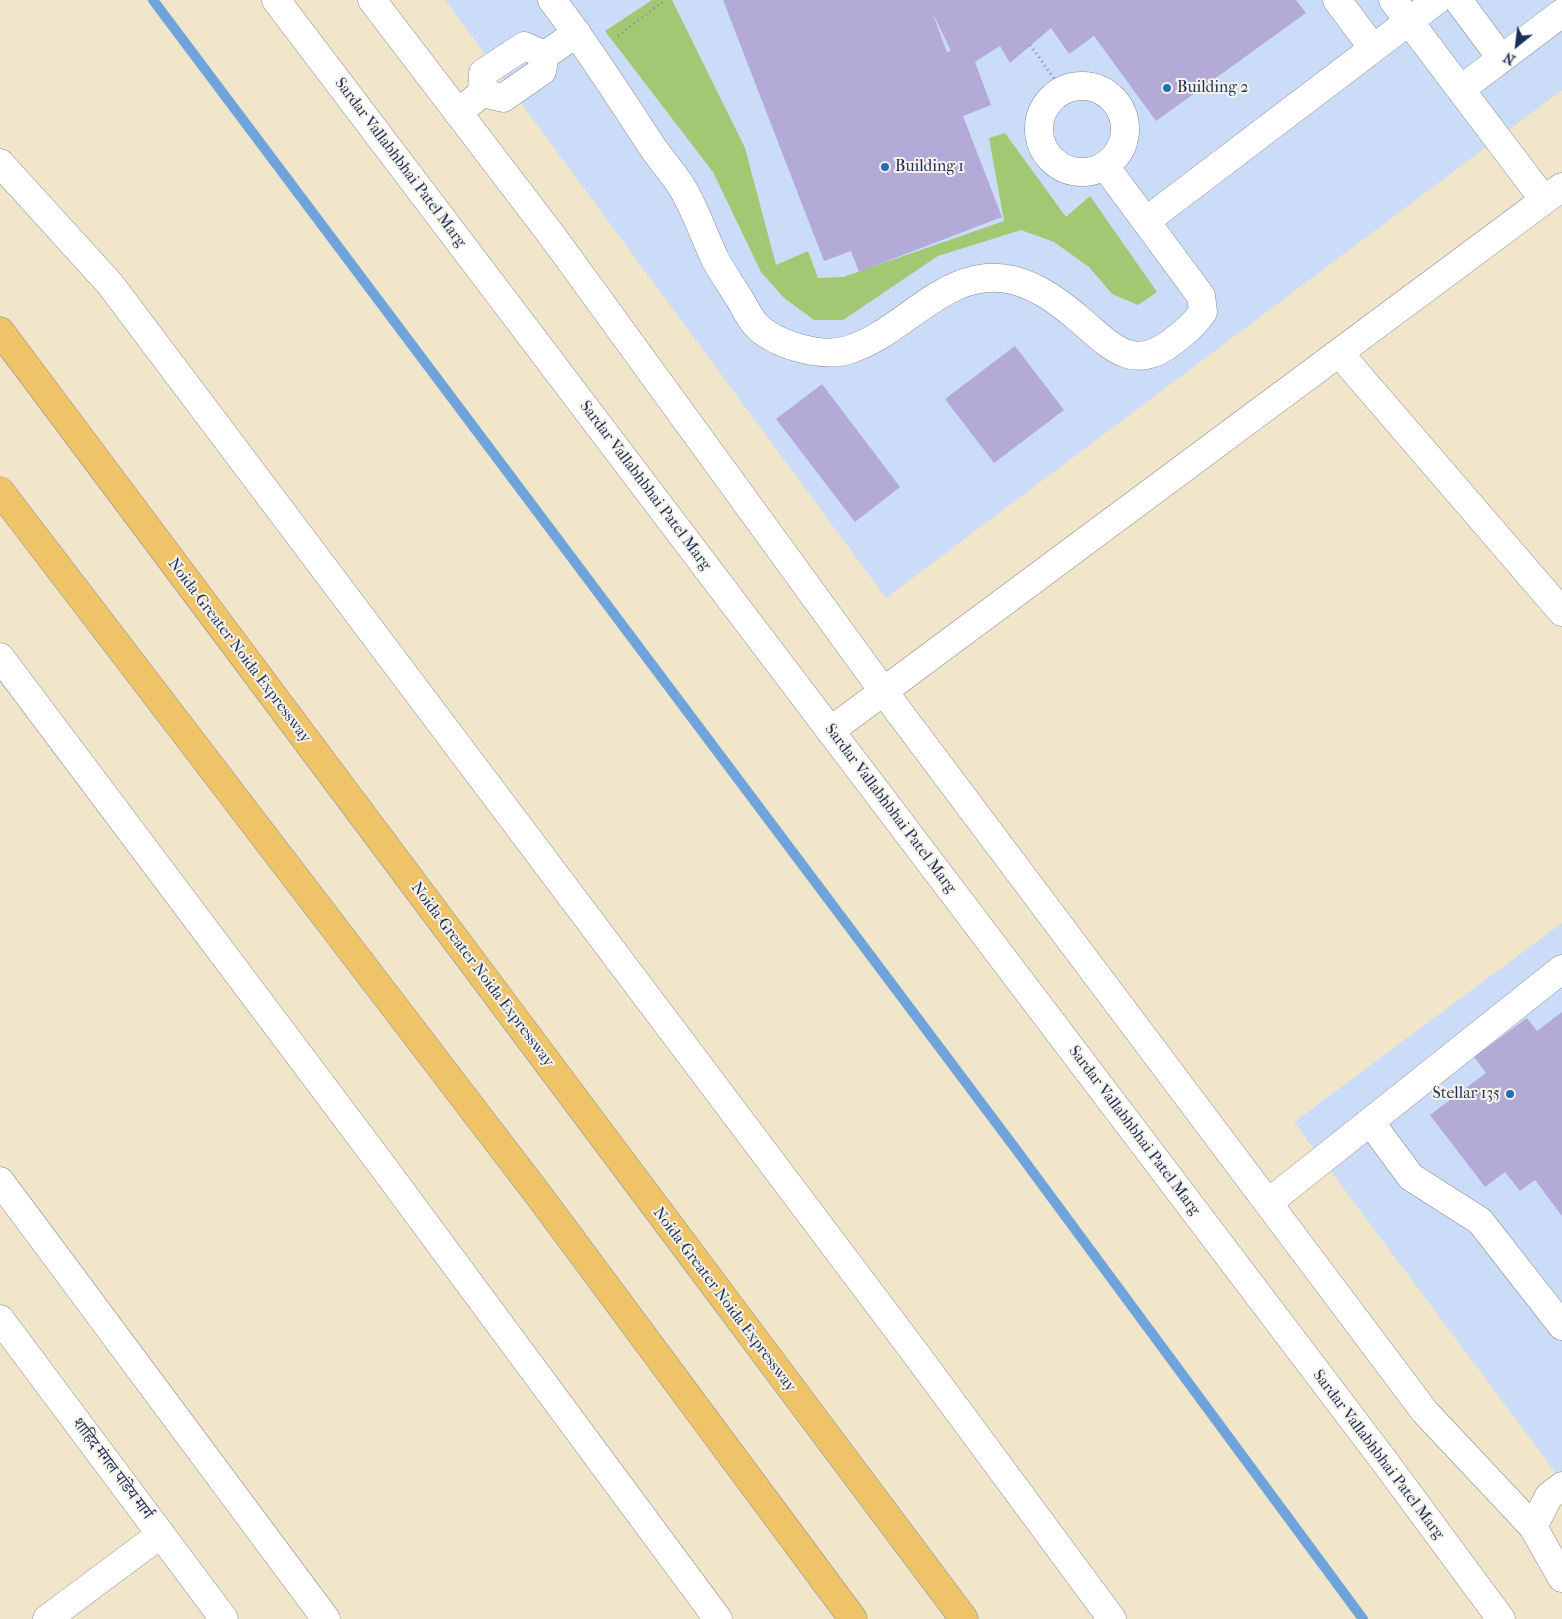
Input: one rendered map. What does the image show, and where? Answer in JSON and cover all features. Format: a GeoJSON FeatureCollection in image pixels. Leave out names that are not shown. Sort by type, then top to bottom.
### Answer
{"type":"FeatureCollection","features":[{"type":"Feature","properties":{"kind":"highway","name":"Noida-Greater Noida Expressway"},"geometry":{"type":"LineString","coordinates":[[0,331],[964,1619]]}},
{"type":"Feature","properties":{"kind":"highway"},"geometry":{"type":"LineString","coordinates":[[0,491],[540,1197],[854,1619]]}},
{"type":"Feature","properties":{"kind":"street","name":"Sardar Vallabhbhai Patel Marg"},"geometry":{"type":"LineString","coordinates":[[276,0],[1382,1458],[1501,1619]]}},
{"type":"Feature","properties":{"kind":"street"},"geometry":{"type":"LineString","coordinates":[[372,0],[553,237],[884,692],[1425,1412],[1533,1527],[1562,1578]]}},
{"type":"Feature","properties":{"kind":"street"},"geometry":{"type":"LineString","coordinates":[[552,0],[577,32],[657,154],[683,189],[717,262],[755,324],[767,335],[790,346],[839,352],[861,346],[946,291],[969,280],[987,278],[1013,280],[1048,294],[1103,342],[1120,352],[1138,357],[1158,353],[1193,327],[1203,312],[1201,296],[1106,166]]}},
{"type":"Feature","properties":{"kind":"street"},"geometry":{"type":"LineString","coordinates":[[1337,0],[1373,48]]}},
{"type":"Feature","properties":{"kind":"street"},"geometry":{"type":"LineString","coordinates":[[1146,221],[1373,48],[1401,11],[1437,0]]}},
{"type":"Feature","properties":{"kind":"street"},"geometry":{"type":"LineString","coordinates":[[1458,0],[1501,58]]}},
{"type":"Feature","properties":{"kind":"street"},"geometry":{"type":"LineString","coordinates":[[830,731],[1553,193],[1461,88],[1401,11]]}},
{"type":"Feature","properties":{"kind":"street"},"geometry":{"type":"LineString","coordinates":[[1461,88],[1562,13]]}},
{"type":"Feature","properties":{"kind":"street"},"geometry":{"type":"LineString","coordinates":[[458,113],[482,92],[483,73],[506,56],[524,46],[545,55],[577,32]]}},
{"type":"Feature","properties":{"kind":"street"},"geometry":{"type":"LineString","coordinates":[[1089,86],[1105,92],[1118,104],[1124,120],[1125,136],[1119,152],[1106,166],[1092,171],[1075,172],[1059,166],[1047,154],[1040,138],[1040,122],[1045,106],[1057,94],[1063,91],[1072,87],[1089,86]]}},
{"type":"Feature","properties":{"kind":"street"},"geometry":{"type":"LineString","coordinates":[[0,163],[110,284],[916,1354],[1112,1619]]}},
{"type":"Feature","properties":{"kind":"street"},"geometry":{"type":"LineString","coordinates":[[1339,353],[1562,612]]}},
{"type":"Feature","properties":{"kind":"street"},"geometry":{"type":"LineString","coordinates":[[0,657],[393,1180],[718,1619]]}},
{"type":"Feature","properties":{"kind":"street"},"geometry":{"type":"LineString","coordinates":[[1268,1203],[1562,969]]}},
{"type":"Feature","properties":{"kind":"street"},"geometry":{"type":"LineString","coordinates":[[1370,1123],[1411,1177],[1480,1221],[1562,1326]]}},
{"type":"Feature","properties":{"kind":"street"},"geometry":{"type":"LineString","coordinates":[[0,1181],[326,1619]]}},
{"type":"Feature","properties":{"kind":"street","name":"शाहिद मंगल पांडेय मार्ग"},"geometry":{"type":"LineString","coordinates":[[0,1319],[224,1619]]}},
{"type":"Feature","properties":{"kind":"street"},"geometry":{"type":"LineString","coordinates":[[1533,1527],[1549,1496],[1562,1486]]}},
{"type":"Feature","properties":{"kind":"street"},"geometry":{"type":"LineString","coordinates":[[47,1619],[161,1534]]}},
{"type":"Feature","properties":{"kind":"path"},"geometry":{"type":"LineString","coordinates":[[593,56],[665,0]]}},
{"type":"Feature","properties":{"kind":"path"},"geometry":{"type":"LineString","coordinates":[[1030,45],[1063,91]]}},
{"type":"Feature","properties":{"kind":"shaded area"},"geometry":{"type":"Polygon","coordinates":[[[445,0],[1562,0],[1562,90],[886,598],[445,0]]]}},
{"type":"Feature","properties":{"kind":"shaded area"},"geometry":{"type":"Polygon","coordinates":[[[1562,923],[1562,1481],[1294,1122],[1562,923]]]}},
{"type":"Feature","properties":{"kind":"green space"},"geometry":{"type":"Polygon","coordinates":[[[652,0],[672,0],[745,148],[776,265],[808,251],[818,278],[843,277],[1004,221],[989,138],[1005,133],[1066,217],[1090,196],[1157,292],[1138,305],[1112,294],[1089,267],[1054,242],[1021,230],[938,256],[843,320],[814,320],[784,298],[761,272],[713,172],[605,31],[652,0]]]}},
{"type":"Feature","properties":{"kind":"building","name":"Building 1"},"geometry":{"type":"Polygon","coordinates":[[[723,0],[1296,0],[1306,13],[1156,121],[1094,36],[1069,54],[1051,28],[1010,63],[1000,46],[975,62],[991,105],[963,116],[1002,217],[859,272],[851,251],[824,261],[723,0]],[[932,12],[947,52],[951,51],[932,12]]]}},
{"type":"Feature","properties":{"kind":"building"},"geometry":{"type":"Polygon","coordinates":[[[1015,346],[1064,410],[994,463],[945,399],[1015,346]]]}},
{"type":"Feature","properties":{"kind":"building"},"geometry":{"type":"Polygon","coordinates":[[[822,384],[900,487],[855,522],[776,419],[822,384]]]}},
{"type":"Feature","properties":{"kind":"building","name":"Stellar 135"},"geometry":{"type":"Polygon","coordinates":[[[1562,1012],[1562,1216],[1535,1180],[1520,1191],[1505,1172],[1485,1187],[1430,1115],[1486,1073],[1474,1057],[1527,1018],[1537,1031],[1562,1012]]]}},
{"type":"Feature","properties":{"kind":"waterway"},"geometry":{"type":"LineString","coordinates":[[153,0],[1015,1148],[1363,1619]]}},
{"type":"Feature","properties":{"kind":"place","name":"Building 2"},"geometry":{"type":"Point","coordinates":[1167,88]}},
{"type":"Feature","properties":{"kind":"place","name":"Building 1"},"geometry":{"type":"Point","coordinates":[885,167]}},
{"type":"Feature","properties":{"kind":"place","name":"Stellar 135"},"geometry":{"type":"Point","coordinates":[1510,1094]}}]}
